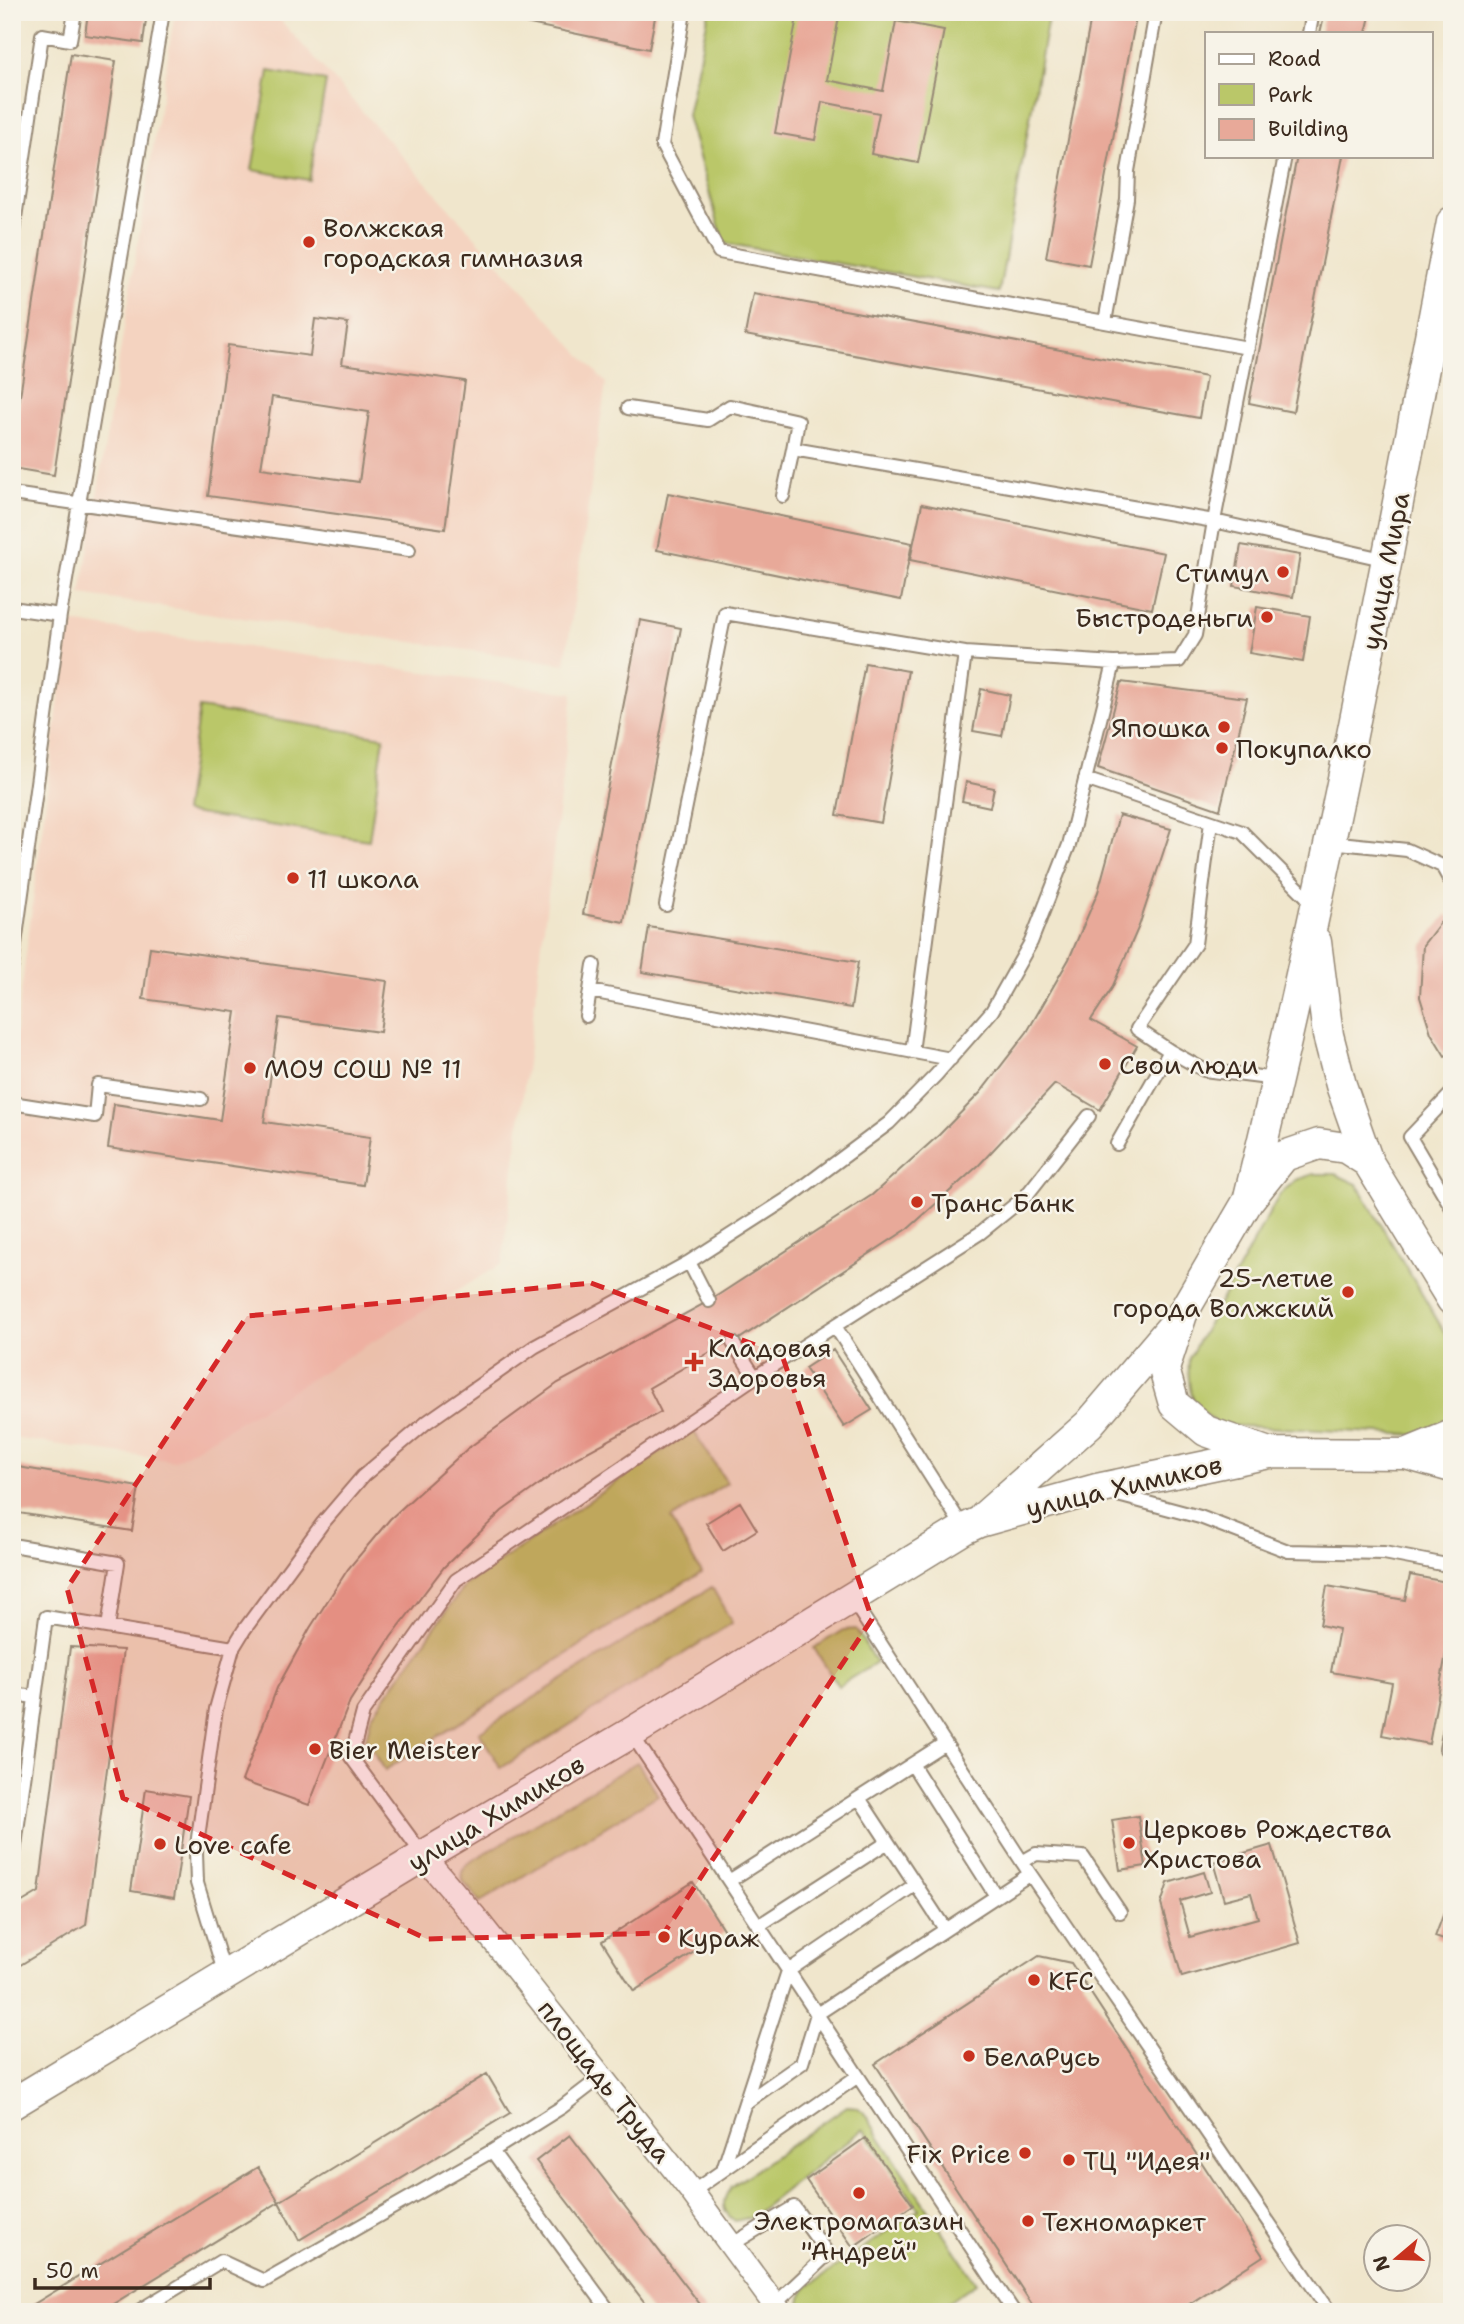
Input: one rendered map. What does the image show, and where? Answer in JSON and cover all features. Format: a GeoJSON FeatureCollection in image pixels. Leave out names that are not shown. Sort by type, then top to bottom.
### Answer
{"type":"FeatureCollection","features":[{"type":"Feature","properties":{"kind":"street","name":"улица Мира"},"geometry":{"type":"LineString","coordinates":[[1248,1201],[1330,842],[1388,561],[1450,238]]}},
{"type":"Feature","properties":{"kind":"street","name":"улица Мира"},"geometry":{"type":"LineString","coordinates":[[1314,913],[1328,1035],[1341,1085],[1368,1162]]}},
{"type":"Feature","properties":{"kind":"street"},"geometry":{"type":"LineString","coordinates":[[1452,1300],[1368,1162],[1346,1148],[1319,1144],[1284,1156],[1248,1201],[1182,1314],[1164,1369],[1174,1404],[1206,1431],[1269,1453],[1406,1454],[1452,1467]]}},
{"type":"Feature","properties":{"kind":"street","name":"улица Химиков"},"geometry":{"type":"LineString","coordinates":[[12,2104],[631,1733],[971,1525],[1089,1424],[1182,1314]]}},
{"type":"Feature","properties":{"kind":"street"},"geometry":{"type":"LineString","coordinates":[[1406,1454],[1452,1435]]}},
{"type":"Feature","properties":{"kind":"street","name":"улица Химиков"},"geometry":{"type":"LineString","coordinates":[[971,1525],[1097,1489],[1269,1453]]}},
{"type":"Feature","properties":{"kind":"street","name":"площадь Труда"},"geometry":{"type":"LineString","coordinates":[[423,1856],[475,1917],[692,2192],[777,2308]]}},
{"type":"Feature","properties":{"kind":"lane"},"geometry":{"type":"LineString","coordinates":[[12,238],[15,200],[42,35],[70,40],[75,12]]}},
{"type":"Feature","properties":{"kind":"lane"},"geometry":{"type":"LineString","coordinates":[[12,966],[60,615],[163,12]]}},
{"type":"Feature","properties":{"kind":"lane"},"geometry":{"type":"LineString","coordinates":[[684,12],[662,145],[719,252],[1248,348]]}},
{"type":"Feature","properties":{"kind":"lane"},"geometry":{"type":"LineString","coordinates":[[1105,322],[1156,12]]}},
{"type":"Feature","properties":{"kind":"lane"},"geometry":{"type":"LineString","coordinates":[[1309,32],[1313,12]]}},
{"type":"Feature","properties":{"kind":"lane"},"geometry":{"type":"LineString","coordinates":[[666,905],[724,613],[965,653],[1114,663],[1179,661],[1195,635],[1214,521],[1285,158]]}},
{"type":"Feature","properties":{"kind":"lane"},"geometry":{"type":"LineString","coordinates":[[628,408],[708,420],[730,406],[798,421],[783,496]]}},
{"type":"Feature","properties":{"kind":"lane"},"geometry":{"type":"LineString","coordinates":[[793,449],[1214,521],[1388,561]]}},
{"type":"Feature","properties":{"kind":"lane"},"geometry":{"type":"LineString","coordinates":[[12,494],[410,550]]}},
{"type":"Feature","properties":{"kind":"lane"},"geometry":{"type":"LineString","coordinates":[[12,608],[60,615]]}},
{"type":"Feature","properties":{"kind":"lane"},"geometry":{"type":"LineString","coordinates":[[912,1052],[965,653]]}},
{"type":"Feature","properties":{"kind":"lane"},"geometry":{"type":"LineString","coordinates":[[225,1976],[197,1884],[196,1852],[216,1709],[233,1648],[286,1570],[322,1524],[363,1476],[395,1449],[446,1408],[534,1347],[689,1262],[787,1199],[889,1123],[951,1059],[992,1011],[1031,942],[1069,845],[1114,663]]}},
{"type":"Feature","properties":{"kind":"lane"},"geometry":{"type":"LineString","coordinates":[[1085,779],[1242,832],[1314,913]]}},
{"type":"Feature","properties":{"kind":"lane"},"geometry":{"type":"LineString","coordinates":[[1211,822],[1195,943],[1137,1029],[1204,1070],[1278,1079]]}},
{"type":"Feature","properties":{"kind":"lane"},"geometry":{"type":"LineString","coordinates":[[1330,842],[1407,850],[1442,866],[1452,884]]}},
{"type":"Feature","properties":{"kind":"lane"},"geometry":{"type":"LineString","coordinates":[[586,1016],[594,965]]}},
{"type":"Feature","properties":{"kind":"lane"},"geometry":{"type":"LineString","coordinates":[[590,991],[951,1059]]}},
{"type":"Feature","properties":{"kind":"lane"},"geometry":{"type":"LineString","coordinates":[[1117,1144],[1170,1051]]}},
{"type":"Feature","properties":{"kind":"lane"},"geometry":{"type":"LineString","coordinates":[[12,1103],[94,1116],[98,1085],[201,1098]]}},
{"type":"Feature","properties":{"kind":"lane"},"geometry":{"type":"LineString","coordinates":[[1452,1093],[1410,1137],[1452,1208]]}},
{"type":"Feature","properties":{"kind":"lane"},"geometry":{"type":"LineString","coordinates":[[423,1856],[351,1757],[363,1712],[456,1580],[755,1377],[980,1233],[1026,1196],[1089,1116]]}},
{"type":"Feature","properties":{"kind":"lane"},"geometry":{"type":"LineString","coordinates":[[689,1262],[709,1301]]}},
{"type":"Feature","properties":{"kind":"lane"},"geometry":{"type":"LineString","coordinates":[[835,1326],[971,1525]]}},
{"type":"Feature","properties":{"kind":"lane"},"geometry":{"type":"LineString","coordinates":[[733,1343],[755,1377]]}},
{"type":"Feature","properties":{"kind":"lane"},"geometry":{"type":"LineString","coordinates":[[1097,1489],[1200,1517],[1288,1550],[1384,1553],[1452,1566]]}},
{"type":"Feature","properties":{"kind":"lane"},"geometry":{"type":"LineString","coordinates":[[12,1545],[118,1563],[108,1627]]}},
{"type":"Feature","properties":{"kind":"lane"},"geometry":{"type":"LineString","coordinates":[[851,1598],[1030,1874],[1330,2312]]}},
{"type":"Feature","properties":{"kind":"lane"},"geometry":{"type":"LineString","coordinates":[[12,1868],[46,1617],[233,1648]]}},
{"type":"Feature","properties":{"kind":"lane"},"geometry":{"type":"LineString","coordinates":[[12,1694],[35,1697]]}},
{"type":"Feature","properties":{"kind":"lane"},"geometry":{"type":"LineString","coordinates":[[1446,1749],[1452,1718]]}},
{"type":"Feature","properties":{"kind":"lane"},"geometry":{"type":"LineString","coordinates":[[631,1733],[1014,2312]]}},
{"type":"Feature","properties":{"kind":"lane"},"geometry":{"type":"LineString","coordinates":[[729,1881],[945,1743]]}},
{"type":"Feature","properties":{"kind":"lane"},"geometry":{"type":"LineString","coordinates":[[912,1764],[996,1896]]}},
{"type":"Feature","properties":{"kind":"lane"},"geometry":{"type":"LineString","coordinates":[[859,1798],[945,1929]]}},
{"type":"Feature","properties":{"kind":"lane"},"geometry":{"type":"LineString","coordinates":[[758,1926],[888,1842]]}},
{"type":"Feature","properties":{"kind":"lane"},"geometry":{"type":"LineString","coordinates":[[1022,1862],[1036,1854],[1083,1857],[1120,1912]]}},
{"type":"Feature","properties":{"kind":"lane"},"geometry":{"type":"LineString","coordinates":[[745,2103],[802,2063],[817,2014],[1030,1874]]}},
{"type":"Feature","properties":{"kind":"lane"},"geometry":{"type":"LineString","coordinates":[[723,2170],[788,1971],[916,1884]]}},
{"type":"Feature","properties":{"kind":"lane"},"geometry":{"type":"LineString","coordinates":[[692,2192],[858,2076]]}},
{"type":"Feature","properties":{"kind":"lane"},"geometry":{"type":"LineString","coordinates":[[136,2312],[221,2262],[264,2281],[492,2151],[562,2107],[601,2077]]}},
{"type":"Feature","properties":{"kind":"lane"},"geometry":{"type":"LineString","coordinates":[[492,2151],[610,2312]]}},
{"type":"Feature","properties":{"kind":"lane"},"geometry":{"type":"LineString","coordinates":[[731,2245],[794,2207],[828,2254],[777,2308]]}},
{"type":"Feature","properties":{"kind":"highlighted area"},"geometry":{"type":"Polygon","coordinates":[[[591,1283],[782,1355],[872,1619],[664,1933],[427,1939],[123,1798],[67,1588],[247,1316],[591,1283]]]}},
{"type":"Feature","properties":{"kind":"shaded area","name":"Волжская городская гимназия"},"geometry":{"type":"Polygon","coordinates":[[[175,12],[273,12],[606,383],[565,664],[81,595],[175,12]]]}},
{"type":"Feature","properties":{"kind":"shaded area","name":"11 школа"},"geometry":{"type":"Polygon","coordinates":[[[69,622],[573,693],[502,1264],[174,1461],[12,1438],[12,1062],[69,622]]]}},
{"type":"Feature","properties":{"kind":"green space"},"geometry":{"type":"Polygon","coordinates":[[[709,12],[1049,12],[999,292],[724,243],[687,116],[709,12]]]}},
{"type":"Feature","properties":{"kind":"green space"},"geometry":{"type":"Polygon","coordinates":[[[269,71],[326,81],[309,180],[252,170],[269,71]]]}},
{"type":"Feature","properties":{"kind":"green space"},"geometry":{"type":"Polygon","coordinates":[[[199,708],[384,737],[369,840],[184,812],[199,708]]]}},
{"type":"Feature","properties":{"kind":"green space"},"geometry":{"type":"Polygon","coordinates":[[[1314,1174],[1335,1174],[1357,1184],[1452,1345],[1452,1417],[1442,1427],[1417,1435],[1221,1425],[1203,1412],[1193,1398],[1189,1380],[1189,1358],[1280,1194],[1296,1180],[1314,1174]]]}},
{"type":"Feature","properties":{"kind":"green space"},"geometry":{"type":"Polygon","coordinates":[[[693,1430],[727,1483],[671,1519],[701,1573],[614,1624],[385,1770],[366,1739],[371,1717],[465,1585],[693,1430]]]}},
{"type":"Feature","properties":{"kind":"green space"},"geometry":{"type":"Polygon","coordinates":[[[712,1587],[732,1623],[501,1768],[479,1732],[712,1587]]]}},
{"type":"Feature","properties":{"kind":"green space"},"geometry":{"type":"Polygon","coordinates":[[[856,1629],[876,1663],[838,1686],[814,1648],[843,1630],[856,1629]]]}},
{"type":"Feature","properties":{"kind":"green space"},"geometry":{"type":"Polygon","coordinates":[[[637,1762],[658,1795],[480,1902],[463,1881],[462,1872],[467,1864],[637,1762]]]}},
{"type":"Feature","properties":{"kind":"green space"},"geometry":{"type":"Polygon","coordinates":[[[847,2106],[857,2107],[864,2113],[976,2283],[933,2312],[800,2312],[801,2298],[809,2286],[919,2209],[863,2129],[752,2217],[735,2221],[725,2210],[725,2197],[731,2187],[847,2106]]]}},
{"type":"Feature","properties":{"kind":"building"},"geometry":{"type":"Polygon","coordinates":[[[88,12],[147,12],[143,43],[85,35],[88,12]]]}},
{"type":"Feature","properties":{"kind":"building"},"geometry":{"type":"Polygon","coordinates":[[[472,12],[656,12],[649,49],[472,12]]]}},
{"type":"Feature","properties":{"kind":"building"},"geometry":{"type":"Polygon","coordinates":[[[798,12],[840,12],[827,80],[883,91],[896,21],[944,30],[918,163],[871,154],[879,113],[822,102],[815,140],[775,133],[798,12]]]}},
{"type":"Feature","properties":{"kind":"building"},"geometry":{"type":"Polygon","coordinates":[[[1092,12],[1137,12],[1089,265],[1046,257],[1092,12]]]}},
{"type":"Feature","properties":{"kind":"building"},"geometry":{"type":"Polygon","coordinates":[[[1325,12],[1371,12],[1366,32],[1320,32],[1325,12]]]}},
{"type":"Feature","properties":{"kind":"building"},"geometry":{"type":"Polygon","coordinates":[[[71,54],[116,61],[54,475],[12,468],[12,450],[71,54]]]}},
{"type":"Feature","properties":{"kind":"building"},"geometry":{"type":"Polygon","coordinates":[[[1297,158],[1343,158],[1293,412],[1249,403],[1297,158]]]}},
{"type":"Feature","properties":{"kind":"building"},"geometry":{"type":"Polygon","coordinates":[[[753,293],[1206,377],[1199,418],[745,335],[753,293]]]}},
{"type":"Feature","properties":{"kind":"building"},"geometry":{"type":"Polygon","coordinates":[[[315,319],[348,323],[342,364],[465,381],[445,529],[208,496],[228,345],[310,356],[315,319]],[[272,397],[261,468],[359,482],[369,412],[272,397]]]}},
{"type":"Feature","properties":{"kind":"building"},"geometry":{"type":"Polygon","coordinates":[[[668,493],[912,543],[901,600],[657,550],[668,493]]]}},
{"type":"Feature","properties":{"kind":"building"},"geometry":{"type":"Polygon","coordinates":[[[922,504],[1164,553],[1152,609],[910,560],[922,504]]]}},
{"type":"Feature","properties":{"kind":"building"},"geometry":{"type":"Polygon","coordinates":[[[1241,545],[1300,555],[1293,597],[1234,586],[1241,545]]]}},
{"type":"Feature","properties":{"kind":"building"},"geometry":{"type":"Polygon","coordinates":[[[1257,607],[1310,616],[1303,662],[1249,653],[1257,607]]]}},
{"type":"Feature","properties":{"kind":"building"},"geometry":{"type":"Polygon","coordinates":[[[640,620],[681,628],[624,922],[583,914],[640,620]]]}},
{"type":"Feature","properties":{"kind":"building"},"geometry":{"type":"Polygon","coordinates":[[[865,663],[908,671],[881,823],[837,815],[865,663]]]}},
{"type":"Feature","properties":{"kind":"building"},"geometry":{"type":"Polygon","coordinates":[[[1121,682],[1247,698],[1220,810],[1098,768],[1121,682]]]}},
{"type":"Feature","properties":{"kind":"building"},"geometry":{"type":"Polygon","coordinates":[[[981,689],[1010,695],[1002,736],[973,731],[981,689]]]}},
{"type":"Feature","properties":{"kind":"building"},"geometry":{"type":"Polygon","coordinates":[[[966,782],[994,788],[990,807],[962,801],[966,782]]]}},
{"type":"Feature","properties":{"kind":"building"},"geometry":{"type":"Polygon","coordinates":[[[1119,815],[1171,829],[1139,926],[1112,988],[1091,1020],[1137,1046],[1100,1110],[1055,1084],[979,1165],[909,1228],[733,1343],[731,1340],[649,1388],[661,1412],[576,1458],[502,1511],[444,1567],[391,1637],[350,1701],[309,1805],[242,1781],[277,1688],[310,1628],[348,1569],[390,1519],[467,1449],[558,1383],[709,1301],[872,1195],[939,1135],[980,1093],[1027,1032],[1069,959],[1098,892],[1119,815]]]}},
{"type":"Feature","properties":{"kind":"building"},"geometry":{"type":"Polygon","coordinates":[[[1447,914],[1452,922],[1452,1052],[1445,1056],[1431,1033],[1420,997],[1423,945],[1447,914]]]}},
{"type":"Feature","properties":{"kind":"building"},"geometry":{"type":"Polygon","coordinates":[[[649,927],[858,962],[851,1008],[642,972],[649,927]]]}},
{"type":"Feature","properties":{"kind":"building","name":"МОУ СОШ № 11"},"geometry":{"type":"Polygon","coordinates":[[[150,947],[387,981],[380,1032],[279,1018],[264,1122],[370,1137],[363,1185],[108,1148],[114,1104],[220,1120],[236,1012],[143,999],[150,947]]]}},
{"type":"Feature","properties":{"kind":"building"},"geometry":{"type":"Polygon","coordinates":[[[833,1350],[872,1410],[844,1427],[805,1368],[833,1350]]]}},
{"type":"Feature","properties":{"kind":"building"},"geometry":{"type":"Polygon","coordinates":[[[12,1466],[139,1487],[132,1531],[12,1512],[12,1466]]]}},
{"type":"Feature","properties":{"kind":"building"},"geometry":{"type":"Polygon","coordinates":[[[740,1502],[757,1530],[723,1551],[706,1523],[740,1502]]]}},
{"type":"Feature","properties":{"kind":"building"},"geometry":{"type":"Polygon","coordinates":[[[1410,1575],[1452,1583],[1452,1622],[1429,1744],[1382,1735],[1392,1683],[1331,1672],[1339,1629],[1320,1625],[1327,1586],[1405,1600],[1410,1575]]]}},
{"type":"Feature","properties":{"kind":"building"},"geometry":{"type":"Polygon","coordinates":[[[70,1647],[123,1650],[86,1925],[12,1970],[12,1908],[39,1892],[70,1647]]]}},
{"type":"Feature","properties":{"kind":"building","name":"Love cafe"},"geometry":{"type":"Polygon","coordinates":[[[146,1789],[189,1796],[174,1898],[131,1891],[146,1789]]]}},
{"type":"Feature","properties":{"kind":"building","name":"Церковь Рождества Христова"},"geometry":{"type":"Polygon","coordinates":[[[1138,1816],[1146,1866],[1120,1870],[1112,1820],[1138,1816]]]}},
{"type":"Feature","properties":{"kind":"building"},"geometry":{"type":"Polygon","coordinates":[[[1272,1845],[1300,1943],[1182,1977],[1161,1904],[1168,1883],[1204,1872],[1210,1892],[1180,1901],[1190,1937],[1258,1918],[1251,1893],[1224,1900],[1213,1862],[1272,1845]]]}},
{"type":"Feature","properties":{"kind":"building","name":"Кураж"},"geometry":{"type":"Polygon","coordinates":[[[693,1882],[725,1932],[634,1991],[602,1941],[693,1882]]]}},
{"type":"Feature","properties":{"kind":"building"},"geometry":{"type":"Polygon","coordinates":[[[1452,1894],[1452,1943],[1435,1937],[1452,1894]]]}},
{"type":"Feature","properties":{"kind":"building","name":"ТЦ \"Идея\""},"geometry":{"type":"Polygon","coordinates":[[[1039,1956],[1071,1963],[1263,2256],[1177,2312],[1037,2312],[875,2064],[1039,1956]]]}},
{"type":"Feature","properties":{"kind":"building"},"geometry":{"type":"Polygon","coordinates":[[[487,2074],[510,2113],[299,2240],[279,2202],[487,2074]]]}},
{"type":"Feature","properties":{"kind":"building"},"geometry":{"type":"Polygon","coordinates":[[[570,2135],[706,2312],[652,2312],[536,2161],[570,2135]]]}},
{"type":"Feature","properties":{"kind":"building","name":"Электромагазин \"Андрей\""},"geometry":{"type":"Polygon","coordinates":[[[865,2138],[913,2205],[853,2247],[806,2180],[865,2138]]]}},
{"type":"Feature","properties":{"kind":"building"},"geometry":{"type":"Polygon","coordinates":[[[258,2167],[279,2202],[100,2312],[21,2312],[258,2167]]]}},
{"type":"Feature","properties":{"kind":"place","name":"Волжская городская гимназия"},"geometry":{"type":"Point","coordinates":[309,242]}},
{"type":"Feature","properties":{"kind":"place","name":"Стимул"},"geometry":{"type":"Point","coordinates":[1283,572]}},
{"type":"Feature","properties":{"kind":"place","name":"Быстроденьги"},"geometry":{"type":"Point","coordinates":[1267,617]}},
{"type":"Feature","properties":{"kind":"place","name":"Япошка"},"geometry":{"type":"Point","coordinates":[1224,727]}},
{"type":"Feature","properties":{"kind":"place","name":"Покупалко"},"geometry":{"type":"Point","coordinates":[1222,748]}},
{"type":"Feature","properties":{"kind":"place","name":"11 школа"},"geometry":{"type":"Point","coordinates":[293,878]}},
{"type":"Feature","properties":{"kind":"place","name":"Свои люди"},"geometry":{"type":"Point","coordinates":[1105,1064]}},
{"type":"Feature","properties":{"kind":"place","name":"МОУ СОШ № 11"},"geometry":{"type":"Point","coordinates":[250,1068]}},
{"type":"Feature","properties":{"kind":"place","name":"Транс Банк"},"geometry":{"type":"Point","coordinates":[917,1202]}},
{"type":"Feature","properties":{"kind":"place","name":"25-летие города Волжский"},"geometry":{"type":"Point","coordinates":[1348,1292]}},
{"type":"Feature","properties":{"kind":"place","name":"Кладовая Здоровья"},"geometry":{"type":"Point","coordinates":[694,1362]}},
{"type":"Feature","properties":{"kind":"place","name":"Bier Meister"},"geometry":{"type":"Point","coordinates":[315,1749]}},
{"type":"Feature","properties":{"kind":"place","name":"Церковь Рождества Христова"},"geometry":{"type":"Point","coordinates":[1129,1843]}},
{"type":"Feature","properties":{"kind":"place","name":"Love cafe"},"geometry":{"type":"Point","coordinates":[160,1844]}},
{"type":"Feature","properties":{"kind":"place","name":"Кураж"},"geometry":{"type":"Point","coordinates":[664,1937]}},
{"type":"Feature","properties":{"kind":"place","name":"KFC"},"geometry":{"type":"Point","coordinates":[1034,1980]}},
{"type":"Feature","properties":{"kind":"place","name":"БелаРусь"},"geometry":{"type":"Point","coordinates":[969,2056]}},
{"type":"Feature","properties":{"kind":"place","name":"Fix Price"},"geometry":{"type":"Point","coordinates":[1025,2153]}},
{"type":"Feature","properties":{"kind":"place","name":"ТЦ \"Идея\""},"geometry":{"type":"Point","coordinates":[1069,2160]}},
{"type":"Feature","properties":{"kind":"place","name":"Электромагазин \"Андрей\""},"geometry":{"type":"Point","coordinates":[859,2193]}},
{"type":"Feature","properties":{"kind":"place","name":"Техномаркет"},"geometry":{"type":"Point","coordinates":[1028,2221]}}]}
